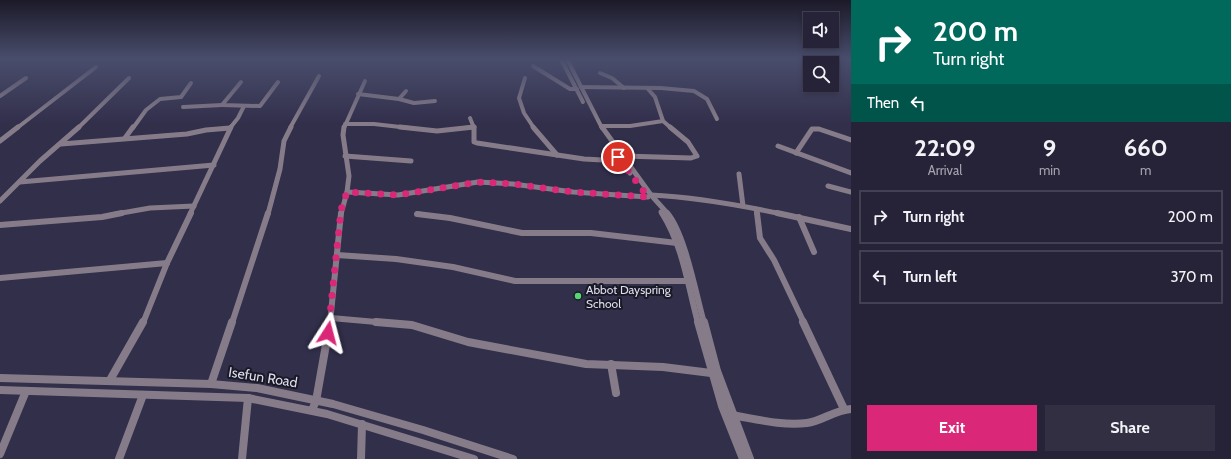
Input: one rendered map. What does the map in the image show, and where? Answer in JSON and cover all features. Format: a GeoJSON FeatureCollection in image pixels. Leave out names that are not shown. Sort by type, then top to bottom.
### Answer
{"type":"FeatureCollection","features":[{"type":"Feature","properties":{"kind":"street"},"geometry":{"type":"LineString","coordinates":[[0,96],[23,80]]}},
{"type":"Feature","properties":{"kind":"street"},"geometry":{"type":"LineString","coordinates":[[1,139],[78,80]]}},
{"type":"Feature","properties":{"kind":"street"},"geometry":{"type":"LineString","coordinates":[[0,201],[40,161],[61,144],[127,80]]}},
{"type":"Feature","properties":{"kind":"street"},"geometry":{"type":"LineString","coordinates":[[211,384],[264,228],[280,169],[284,141],[300,108],[316,80]]}},
{"type":"Feature","properties":{"kind":"street"},"geometry":{"type":"LineString","coordinates":[[524,80],[519,97],[522,109],[540,138],[557,155]]}},
{"type":"Feature","properties":{"kind":"street"},"geometry":{"type":"LineString","coordinates":[[556,80],[570,89],[661,88],[697,92],[706,99],[717,119]]}},
{"type":"Feature","properties":{"kind":"street"},"geometry":{"type":"LineString","coordinates":[[574,80],[622,159]]}},
{"type":"Feature","properties":{"kind":"street"},"geometry":{"type":"LineString","coordinates":[[576,80],[594,119],[664,216],[677,242],[711,373],[743,459]]}},
{"type":"Feature","properties":{"kind":"street"},"geometry":{"type":"LineString","coordinates":[[615,80],[624,88]]}},
{"type":"Feature","properties":{"kind":"street"},"geometry":{"type":"LineString","coordinates":[[312,410],[316,400],[331,318],[341,210],[347,192],[349,176],[343,135],[345,124],[365,81]]}},
{"type":"Feature","properties":{"kind":"street"},"geometry":{"type":"LineString","coordinates":[[222,105],[241,82]]}},
{"type":"Feature","properties":{"kind":"street"},"geometry":{"type":"LineString","coordinates":[[183,107],[222,105],[260,106],[278,82]]}},
{"type":"Feature","properties":{"kind":"street"},"geometry":{"type":"LineString","coordinates":[[125,138],[146,110],[160,99],[181,97],[191,84]]}},
{"type":"Feature","properties":{"kind":"street"},"geometry":{"type":"LineString","coordinates":[[470,118],[474,127],[474,142],[477,143],[584,159],[695,158],[697,156],[696,152],[688,142],[663,121],[655,97],[648,89]]}},
{"type":"Feature","properties":{"kind":"street"},"geometry":{"type":"LineString","coordinates":[[399,99],[406,91]]}},
{"type":"Feature","properties":{"kind":"street"},"geometry":{"type":"LineString","coordinates":[[358,94],[399,99],[414,103],[435,101]]}},
{"type":"Feature","properties":{"kind":"street"},"geometry":{"type":"LineString","coordinates":[[110,380],[143,322],[167,263],[230,128],[238,118],[244,106]]}},
{"type":"Feature","properties":{"kind":"street"},"geometry":{"type":"LineString","coordinates":[[601,126],[630,126],[663,121]]}},
{"type":"Feature","properties":{"kind":"street"},"geometry":{"type":"LineString","coordinates":[[345,124],[374,124],[437,131],[474,127]]}},
{"type":"Feature","properties":{"kind":"street"},"geometry":{"type":"LineString","coordinates":[[61,144],[187,134],[206,130],[230,128]]}},
{"type":"Feature","properties":{"kind":"street"},"geometry":{"type":"LineString","coordinates":[[796,153],[812,129],[819,129],[851,140]]}},
{"type":"Feature","properties":{"kind":"street"},"geometry":{"type":"LineString","coordinates":[[778,146],[851,173]]}},
{"type":"Feature","properties":{"kind":"street"},"geometry":{"type":"LineString","coordinates":[[345,156],[411,161]]}},
{"type":"Feature","properties":{"kind":"street"},"geometry":{"type":"LineString","coordinates":[[20,182],[214,165]]}},
{"type":"Feature","properties":{"kind":"street"},"geometry":{"type":"LineString","coordinates":[[739,174],[743,206]]}},
{"type":"Feature","properties":{"kind":"street"},"geometry":{"type":"LineString","coordinates":[[347,192],[398,195],[478,182],[514,184],[573,192],[679,196],[743,206],[851,229]]}},
{"type":"Feature","properties":{"kind":"street"},"geometry":{"type":"LineString","coordinates":[[828,186],[851,192]]}},
{"type":"Feature","properties":{"kind":"street"},"geometry":{"type":"LineString","coordinates":[[650,196],[671,218],[682,246],[717,371],[732,415],[750,459]]}},
{"type":"Feature","properties":{"kind":"street"},"geometry":{"type":"LineString","coordinates":[[0,225],[102,217],[150,208],[194,206]]}},
{"type":"Feature","properties":{"kind":"street"},"geometry":{"type":"LineString","coordinates":[[732,415],[786,423],[806,424],[848,409],[774,260],[760,238],[759,220],[756,209]]}},
{"type":"Feature","properties":{"kind":"street"},"geometry":{"type":"LineString","coordinates":[[417,214],[450,218],[522,233],[591,233],[677,242]]}},
{"type":"Feature","properties":{"kind":"street"},"geometry":{"type":"LineString","coordinates":[[799,217],[814,252]]}},
{"type":"Feature","properties":{"kind":"street"},"geometry":{"type":"LineString","coordinates":[[337,256],[396,259],[453,267],[515,281],[687,281]]}},
{"type":"Feature","properties":{"kind":"street"},"geometry":{"type":"LineString","coordinates":[[0,278],[167,263]]}},
{"type":"Feature","properties":{"kind":"street"},"geometry":{"type":"LineString","coordinates":[[331,318],[412,325],[468,342],[586,364],[663,367],[711,373]]}},
{"type":"Feature","properties":{"kind":"street"},"geometry":{"type":"LineString","coordinates":[[611,364],[616,393]]}},
{"type":"Feature","properties":{"kind":"street","name":"Isefun Road"},"geometry":{"type":"LineString","coordinates":[[0,378],[110,380],[211,384],[257,388],[316,400],[423,430],[513,459]]}},
{"type":"Feature","properties":{"kind":"street","name":"Isefun Road"},"geometry":{"type":"LineString","coordinates":[[0,390],[248,398],[312,410],[474,459]]}},
{"type":"Feature","properties":{"kind":"street"},"geometry":{"type":"LineString","coordinates":[[0,454],[26,391]]}},
{"type":"Feature","properties":{"kind":"street"},"geometry":{"type":"LineString","coordinates":[[119,459],[143,395]]}},
{"type":"Feature","properties":{"kind":"street"},"geometry":{"type":"LineString","coordinates":[[242,459],[248,398]]}},
{"type":"Feature","properties":{"kind":"street"},"geometry":{"type":"LineString","coordinates":[[361,459],[362,424]]}},
{"type":"Feature","properties":{"kind":"place","name":"Abbot Dayspring School"},"geometry":{"type":"Point","coordinates":[578,296]}},
{"type":"Feature","properties":{"kind":"route"},"geometry":{"type":"LineString","coordinates":[[328,333],[331,318],[341,210],[347,192],[398,195],[478,182],[514,184],[573,192],[648,197],[618,157]]}}]}
